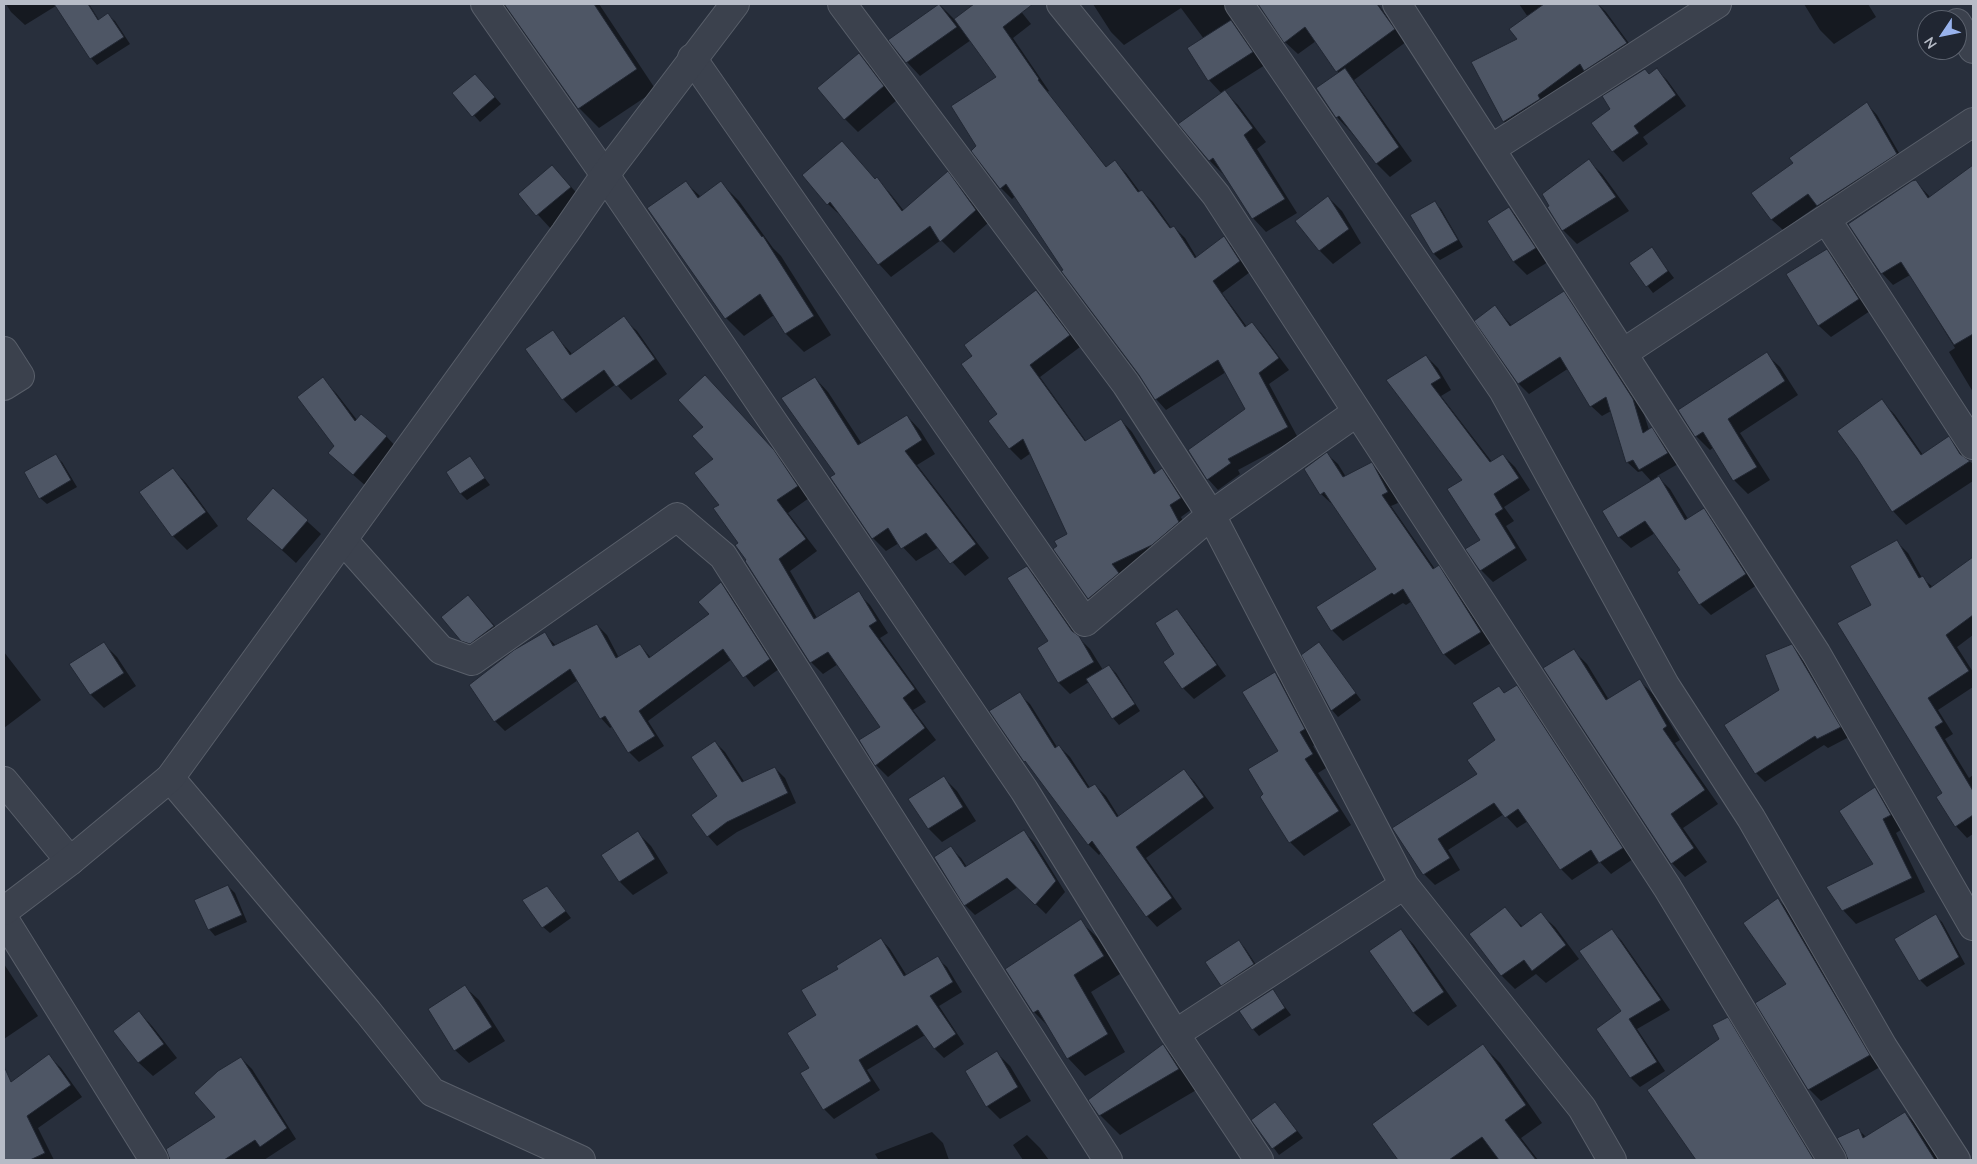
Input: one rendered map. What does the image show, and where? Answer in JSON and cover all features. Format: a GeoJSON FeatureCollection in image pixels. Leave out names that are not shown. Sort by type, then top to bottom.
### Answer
{"type":"FeatureCollection","features":[{"type":"Feature","properties":{"kind":"street"},"geometry":{"type":"LineString","coordinates":[[485,4],[605,175],[1024,790],[1175,1034],[1259,1160]]}},
{"type":"Feature","properties":{"kind":"street"},"geometry":{"type":"LineString","coordinates":[[842,4],[1126,384],[1211,515],[1404,885],[1582,1108],[1612,1160]]}},
{"type":"Feature","properties":{"kind":"street"},"geometry":{"type":"LineString","coordinates":[[1061,4],[1216,195],[1667,888],[1832,1160]]}},
{"type":"Feature","properties":{"kind":"street"},"geometry":{"type":"LineString","coordinates":[[1239,4],[1503,390],[1665,685],[1752,818],[1883,1047],[1956,1160]]}},
{"type":"Feature","properties":{"kind":"street"},"geometry":{"type":"LineString","coordinates":[[1397,4],[1816,653],[1973,926]]}},
{"type":"Feature","properties":{"kind":"street"},"geometry":{"type":"LineString","coordinates":[[1491,149],[1717,4]]}},
{"type":"Feature","properties":{"kind":"street"},"geometry":{"type":"LineString","coordinates":[[4,911],[70,861],[170,778],[605,175],[692,58],[725,8]]}},
{"type":"Feature","properties":{"kind":"street"},"geometry":{"type":"LineString","coordinates":[[692,58],[1085,622],[1211,515],[1357,412]]}},
{"type":"Feature","properties":{"kind":"street"},"geometry":{"type":"LineString","coordinates":[[1623,353],[1973,122]]}},
{"type":"Feature","properties":{"kind":"street"},"geometry":{"type":"LineString","coordinates":[[1826,219],[1973,445]]}},
{"type":"Feature","properties":{"kind":"street"},"geometry":{"type":"LineString","coordinates":[[4,351],[20,376],[4,386]]}},
{"type":"Feature","properties":{"kind":"street"},"geometry":{"type":"LineString","coordinates":[[343,540],[441,650],[472,661],[677,517],[723,556],[1108,1160]]}},
{"type":"Feature","properties":{"kind":"street"},"geometry":{"type":"LineString","coordinates":[[170,778],[368,1012],[432,1092],[580,1160]]}},
{"type":"Feature","properties":{"kind":"street"},"geometry":{"type":"LineString","coordinates":[[4,781],[70,861]]}},
{"type":"Feature","properties":{"kind":"street"},"geometry":{"type":"LineString","coordinates":[[1175,1034],[1404,885]]}},
{"type":"Feature","properties":{"kind":"street"},"geometry":{"type":"LineString","coordinates":[[4,919],[154,1160]]}},
{"type":"Feature","properties":{"kind":"building"},"geometry":{"type":"Polygon","coordinates":[[[54,4],[88,4],[98,20],[108,13],[124,37],[90,59],[54,4]]]}},
{"type":"Feature","properties":{"kind":"building"},"geometry":{"type":"Polygon","coordinates":[[[504,4],[594,4],[637,69],[578,109],[504,4]]]}},
{"type":"Feature","properties":{"kind":"building"},"geometry":{"type":"Polygon","coordinates":[[[939,4],[957,27],[906,63],[888,40],[939,4]]]}},
{"type":"Feature","properties":{"kind":"building"},"geometry":{"type":"Polygon","coordinates":[[[974,4],[1033,4],[1003,27],[1038,80],[1106,167],[1115,160],[1138,192],[1142,190],[1170,228],[1174,226],[1195,258],[1224,236],[1240,261],[1213,281],[1245,327],[1252,322],[1279,358],[1259,373],[1288,427],[1228,459],[1231,463],[1207,480],[1188,450],[1245,409],[1218,360],[1155,400],[1139,375],[1061,271],[1063,270],[1006,184],[1000,189],[971,151],[976,146],[951,106],[996,77],[954,19],[974,4]]]}},
{"type":"Feature","properties":{"kind":"building"},"geometry":{"type":"Polygon","coordinates":[[[1258,4],[1377,4],[1395,29],[1336,72],[1305,27],[1284,43],[1258,4]]]}},
{"type":"Feature","properties":{"kind":"building"},"geometry":{"type":"Polygon","coordinates":[[[1544,4],[1598,4],[1627,43],[1584,71],[1580,64],[1538,95],[1540,99],[1503,122],[1471,62],[1517,39],[1509,29],[1544,4]]]}},
{"type":"Feature","properties":{"kind":"building"},"geometry":{"type":"Polygon","coordinates":[[[1231,20],[1253,52],[1208,81],[1187,48],[1231,20]]]}},
{"type":"Feature","properties":{"kind":"building"},"geometry":{"type":"Polygon","coordinates":[[[859,53],[884,86],[844,120],[817,88],[859,53]]]}},
{"type":"Feature","properties":{"kind":"building"},"geometry":{"type":"Polygon","coordinates":[[[1345,68],[1399,147],[1376,164],[1339,116],[1336,118],[1316,88],[1345,68]]]}},
{"type":"Feature","properties":{"kind":"building"},"geometry":{"type":"Polygon","coordinates":[[[1657,68],[1676,95],[1634,126],[1639,133],[1612,152],[1591,123],[1610,109],[1602,96],[1645,69],[1649,74],[1657,68]]]}},
{"type":"Feature","properties":{"kind":"building"},"geometry":{"type":"Polygon","coordinates":[[[475,74],[495,97],[472,117],[452,93],[475,74]]]}},
{"type":"Feature","properties":{"kind":"building"},"geometry":{"type":"Polygon","coordinates":[[[1225,90],[1253,128],[1244,135],[1285,199],[1252,219],[1213,158],[1209,161],[1178,124],[1225,90]]]}},
{"type":"Feature","properties":{"kind":"building"},"geometry":{"type":"Polygon","coordinates":[[[1867,102],[1897,154],[1817,206],[1808,194],[1771,220],[1751,193],[1793,163],[1789,158],[1867,102]]]}},
{"type":"Feature","properties":{"kind":"building"},"geometry":{"type":"Polygon","coordinates":[[[842,141],[875,179],[877,177],[902,211],[948,171],[976,210],[940,242],[930,226],[878,265],[830,202],[827,205],[802,175],[842,141]]]}},
{"type":"Feature","properties":{"kind":"building"},"geometry":{"type":"Polygon","coordinates":[[[1589,159],[1616,197],[1562,231],[1547,207],[1549,206],[1542,194],[1589,159]]]}},
{"type":"Feature","properties":{"kind":"building"},"geometry":{"type":"Polygon","coordinates":[[[552,165],[571,187],[536,216],[518,194],[552,165]]]}},
{"type":"Feature","properties":{"kind":"building"},"geometry":{"type":"Polygon","coordinates":[[[1973,165],[1973,334],[1954,345],[1901,262],[1881,274],[1848,224],[1912,181],[1916,180],[1928,198],[1973,165]]]}},
{"type":"Feature","properties":{"kind":"building"},"geometry":{"type":"Polygon","coordinates":[[[686,181],[698,198],[721,181],[763,236],[814,316],[785,334],[760,294],[725,319],[647,208],[686,181]]]}},
{"type":"Feature","properties":{"kind":"building"},"geometry":{"type":"Polygon","coordinates":[[[1328,196],[1349,229],[1319,251],[1295,221],[1328,196]]]}},
{"type":"Feature","properties":{"kind":"building"},"geometry":{"type":"Polygon","coordinates":[[[1435,201],[1458,240],[1433,254],[1410,215],[1435,201]]]}},
{"type":"Feature","properties":{"kind":"building"},"geometry":{"type":"Polygon","coordinates":[[[1509,207],[1536,248],[1513,262],[1487,221],[1509,207]]]}},
{"type":"Feature","properties":{"kind":"building"},"geometry":{"type":"Polygon","coordinates":[[[1652,247],[1668,271],[1646,287],[1629,263],[1652,247]]]}},
{"type":"Feature","properties":{"kind":"building"},"geometry":{"type":"Polygon","coordinates":[[[1827,249],[1859,299],[1818,326],[1786,274],[1827,249]]]}},
{"type":"Feature","properties":{"kind":"building"},"geometry":{"type":"Polygon","coordinates":[[[1036,290],[1070,335],[1030,365],[1085,441],[1121,419],[1154,474],[1162,468],[1181,498],[1170,505],[1179,522],[1152,545],[1112,564],[1119,573],[1088,599],[1053,549],[1057,546],[1054,541],[1067,534],[1023,439],[1009,449],[988,421],[997,414],[961,364],[972,356],[964,345],[1036,290]]]}},
{"type":"Feature","properties":{"kind":"building"},"geometry":{"type":"Polygon","coordinates":[[[1564,291],[1633,399],[1643,433],[1652,427],[1668,453],[1639,470],[1633,460],[1626,463],[1606,397],[1590,407],[1560,357],[1518,384],[1474,321],[1495,305],[1510,326],[1564,291]]]}},
{"type":"Feature","properties":{"kind":"building"},"geometry":{"type":"Polygon","coordinates":[[[624,316],[655,359],[616,387],[604,370],[562,400],[525,349],[553,330],[570,355],[624,316]]]}},
{"type":"Feature","properties":{"kind":"building"},"geometry":{"type":"Polygon","coordinates":[[[1767,352],[1785,381],[1728,419],[1757,467],[1733,481],[1703,432],[1695,437],[1678,410],[1767,352]]]}},
{"type":"Feature","properties":{"kind":"building"},"geometry":{"type":"Polygon","coordinates":[[[1426,355],[1441,378],[1431,384],[1490,462],[1503,454],[1519,478],[1494,494],[1503,509],[1495,514],[1516,548],[1480,571],[1465,549],[1480,540],[1447,489],[1462,480],[1386,380],[1426,355]]]}},
{"type":"Feature","properties":{"kind":"building"},"geometry":{"type":"Polygon","coordinates":[[[705,375],[774,450],[798,486],[777,500],[806,539],[779,559],[814,619],[859,591],[877,621],[869,626],[915,689],[903,698],[925,728],[875,766],[859,740],[880,727],[828,652],[810,663],[735,545],[738,543],[713,508],[719,505],[694,473],[713,459],[692,436],[703,427],[678,400],[705,375]]]}},
{"type":"Feature","properties":{"kind":"building"},"geometry":{"type":"Polygon","coordinates":[[[323,377],[355,421],[361,414],[387,436],[353,475],[328,453],[334,446],[297,397],[323,377]]]}},
{"type":"Feature","properties":{"kind":"building"},"geometry":{"type":"Polygon","coordinates":[[[815,377],[858,445],[907,415],[922,440],[905,451],[976,544],[950,564],[926,533],[901,549],[888,528],[872,539],[830,477],[835,474],[781,398],[815,377]]]}},
{"type":"Feature","properties":{"kind":"building"},"geometry":{"type":"Polygon","coordinates":[[[1882,399],[1921,455],[1949,436],[1960,454],[1970,461],[1892,512],[1837,431],[1882,399]]]}},
{"type":"Feature","properties":{"kind":"building"},"geometry":{"type":"Polygon","coordinates":[[[1327,452],[1343,477],[1372,462],[1388,492],[1382,495],[1433,569],[1439,565],[1481,632],[1443,655],[1403,589],[1394,595],[1392,593],[1331,631],[1316,607],[1376,569],[1324,492],[1320,495],[1304,469],[1327,452]]]}},
{"type":"Feature","properties":{"kind":"building"},"geometry":{"type":"Polygon","coordinates":[[[56,454],[71,480],[39,499],[24,472],[56,454]]]}},
{"type":"Feature","properties":{"kind":"building"},"geometry":{"type":"Polygon","coordinates":[[[470,456],[485,478],[460,494],[446,472],[470,456]]]}},
{"type":"Feature","properties":{"kind":"building"},"geometry":{"type":"Polygon","coordinates":[[[173,468],[206,512],[172,537],[139,492],[173,468]]]}},
{"type":"Feature","properties":{"kind":"building"},"geometry":{"type":"Polygon","coordinates":[[[1659,476],[1685,520],[1704,508],[1746,574],[1699,605],[1677,572],[1680,570],[1645,521],[1618,538],[1602,511],[1659,476]]]}},
{"type":"Feature","properties":{"kind":"building"},"geometry":{"type":"Polygon","coordinates":[[[273,488],[308,520],[282,550],[246,519],[273,488]]]}},
{"type":"Feature","properties":{"kind":"building"},"geometry":{"type":"Polygon","coordinates":[[[1897,540],[1919,578],[1923,576],[1930,588],[1973,557],[1973,615],[1946,635],[1969,671],[1928,698],[1943,722],[1935,727],[1973,791],[1973,815],[1955,827],[1936,797],[1942,793],[1837,623],[1871,605],[1850,566],[1897,540]]]}},
{"type":"Feature","properties":{"kind":"building"},"geometry":{"type":"Polygon","coordinates":[[[1027,566],[1072,631],[1079,636],[1094,662],[1058,683],[1037,648],[1048,641],[1007,578],[1027,566]]]}},
{"type":"Feature","properties":{"kind":"building"},"geometry":{"type":"Polygon","coordinates":[[[721,582],[770,659],[743,678],[723,649],[639,711],[655,736],[628,753],[605,716],[600,719],[570,669],[494,722],[469,685],[514,650],[545,632],[553,646],[597,624],[616,658],[640,644],[649,658],[709,614],[698,602],[721,582]]]}},
{"type":"Feature","properties":{"kind":"building"},"geometry":{"type":"Polygon","coordinates":[[[468,595],[494,626],[470,644],[461,641],[441,617],[468,595]]]}},
{"type":"Feature","properties":{"kind":"building"},"geometry":{"type":"Polygon","coordinates":[[[1177,609],[1217,665],[1182,689],[1163,662],[1174,654],[1155,623],[1177,609]]]}},
{"type":"Feature","properties":{"kind":"building"},"geometry":{"type":"Polygon","coordinates":[[[104,642],[124,673],[90,695],[69,664],[104,642]]]}},
{"type":"Feature","properties":{"kind":"building"},"geometry":{"type":"Polygon","coordinates":[[[1319,642],[1356,693],[1331,711],[1301,655],[1319,642]]]}},
{"type":"Feature","properties":{"kind":"building"},"geometry":{"type":"Polygon","coordinates":[[[1792,644],[1841,727],[1817,739],[1815,736],[1755,774],[1724,725],[1779,690],[1765,655],[1792,644]]]}},
{"type":"Feature","properties":{"kind":"building"},"geometry":{"type":"Polygon","coordinates":[[[1574,649],[1606,700],[1640,679],[1667,726],[1663,729],[1705,790],[1671,814],[1694,848],[1671,864],[1543,668],[1574,649]]]}},
{"type":"Feature","properties":{"kind":"building"},"geometry":{"type":"Polygon","coordinates":[[[1109,665],[1135,704],[1112,719],[1086,679],[1109,665]]]}},
{"type":"Feature","properties":{"kind":"building"},"geometry":{"type":"Polygon","coordinates":[[[1275,672],[1305,729],[1300,732],[1313,754],[1305,759],[1339,811],[1289,843],[1260,797],[1263,794],[1248,769],[1278,751],[1242,692],[1275,672]]]}},
{"type":"Feature","properties":{"kind":"building"},"geometry":{"type":"Polygon","coordinates":[[[1517,685],[1623,848],[1599,863],[1591,850],[1560,870],[1518,809],[1505,818],[1494,803],[1438,839],[1450,858],[1423,875],[1392,828],[1477,774],[1467,760],[1495,740],[1472,703],[1499,686],[1504,693],[1517,685]]]}},
{"type":"Feature","properties":{"kind":"building"},"geometry":{"type":"Polygon","coordinates":[[[1020,692],[1055,748],[1059,745],[1088,788],[1095,784],[1117,817],[1184,769],[1204,797],[1136,847],[1172,898],[1146,917],[1092,841],[1088,845],[1024,762],[989,711],[1020,692]]]}},
{"type":"Feature","properties":{"kind":"building"},"geometry":{"type":"Polygon","coordinates":[[[715,741],[742,782],[775,767],[788,793],[727,822],[707,837],[691,815],[717,796],[691,757],[715,741]]]}},
{"type":"Feature","properties":{"kind":"building"},"geometry":{"type":"Polygon","coordinates":[[[944,776],[963,807],[928,829],[908,799],[944,776]]]}},
{"type":"Feature","properties":{"kind":"building"},"geometry":{"type":"Polygon","coordinates":[[[1875,787],[1891,815],[1883,819],[1912,878],[1842,911],[1826,887],[1873,864],[1839,811],[1875,787]]]}},
{"type":"Feature","properties":{"kind":"building"},"geometry":{"type":"Polygon","coordinates":[[[1024,830],[1056,881],[1035,905],[1007,878],[964,906],[934,857],[951,846],[965,867],[1024,830]]]}},
{"type":"Feature","properties":{"kind":"building"},"geometry":{"type":"Polygon","coordinates":[[[638,831],[655,859],[619,882],[601,855],[638,831]]]}},
{"type":"Feature","properties":{"kind":"building"},"geometry":{"type":"Polygon","coordinates":[[[228,885],[242,915],[208,930],[194,900],[228,885]]]}},
{"type":"Feature","properties":{"kind":"building"},"geometry":{"type":"Polygon","coordinates":[[[547,886],[566,911],[542,928],[522,900],[547,886]]]}},
{"type":"Feature","properties":{"kind":"building"},"geometry":{"type":"Polygon","coordinates":[[[1778,898],[1870,1055],[1808,1090],[1755,1003],[1786,984],[1743,923],[1778,898]]]}},
{"type":"Feature","properties":{"kind":"building"},"geometry":{"type":"Polygon","coordinates":[[[1505,907],[1521,927],[1541,912],[1566,945],[1532,971],[1524,960],[1501,976],[1469,934],[1505,907]]]}},
{"type":"Feature","properties":{"kind":"building"},"geometry":{"type":"Polygon","coordinates":[[[1936,914],[1959,957],[1919,981],[1894,939],[1936,914]]]}},
{"type":"Feature","properties":{"kind":"building"},"geometry":{"type":"Polygon","coordinates":[[[1081,919],[1104,956],[1074,975],[1108,1034],[1067,1059],[1038,1010],[1033,1013],[1005,969],[1081,919]]]}},
{"type":"Feature","properties":{"kind":"building"},"geometry":{"type":"Polygon","coordinates":[[[1401,929],[1444,992],[1413,1013],[1369,951],[1401,929]]]}},
{"type":"Feature","properties":{"kind":"building"},"geometry":{"type":"Polygon","coordinates":[[[1612,929],[1661,1000],[1629,1019],[1657,1062],[1630,1078],[1596,1029],[1621,1011],[1579,951],[1612,929]]]}},
{"type":"Feature","properties":{"kind":"building"},"geometry":{"type":"Polygon","coordinates":[[[881,938],[904,976],[938,956],[953,982],[930,996],[956,1034],[934,1049],[917,1025],[859,1060],[871,1081],[823,1110],[800,1073],[809,1068],[787,1033],[816,1015],[801,990],[838,969],[836,966],[881,938]]]}},
{"type":"Feature","properties":{"kind":"building"},"geometry":{"type":"Polygon","coordinates":[[[1239,940],[1254,964],[1221,986],[1205,962],[1239,940]]]}},
{"type":"Feature","properties":{"kind":"building"},"geometry":{"type":"Polygon","coordinates":[[[465,985],[492,1027],[454,1051],[428,1009],[465,985]]]}},
{"type":"Feature","properties":{"kind":"building"},"geometry":{"type":"Polygon","coordinates":[[[1273,989],[1285,1008],[1252,1030],[1239,1011],[1273,989]]]}},
{"type":"Feature","properties":{"kind":"building"},"geometry":{"type":"Polygon","coordinates":[[[139,1011],[164,1044],[138,1063],[113,1031],[139,1011]]]}},
{"type":"Feature","properties":{"kind":"building"},"geometry":{"type":"Polygon","coordinates":[[[1728,1017],[1814,1160],[1696,1160],[1647,1090],[1719,1039],[1712,1025],[1728,1017]]]}},
{"type":"Feature","properties":{"kind":"building"},"geometry":{"type":"Polygon","coordinates":[[[1163,1044],[1179,1069],[1099,1116],[1088,1100],[1163,1044]]]}},
{"type":"Feature","properties":{"kind":"building"},"geometry":{"type":"Polygon","coordinates":[[[1483,1044],[1526,1105],[1505,1120],[1536,1160],[1499,1160],[1482,1137],[1449,1160],[1398,1160],[1372,1124],[1483,1044]]]}},
{"type":"Feature","properties":{"kind":"building"},"geometry":{"type":"Polygon","coordinates":[[[997,1051],[1018,1087],[986,1107],[965,1071],[997,1051]]]}},
{"type":"Feature","properties":{"kind":"building"},"geometry":{"type":"Polygon","coordinates":[[[49,1054],[71,1085],[27,1116],[45,1153],[30,1160],[4,1160],[4,1066],[11,1082],[49,1054]]]}},
{"type":"Feature","properties":{"kind":"building"},"geometry":{"type":"Polygon","coordinates":[[[241,1057],[287,1128],[260,1147],[255,1140],[224,1160],[170,1160],[166,1149],[215,1117],[194,1093],[218,1071],[241,1057]]]}},
{"type":"Feature","properties":{"kind":"building"},"geometry":{"type":"Polygon","coordinates":[[[1275,1102],[1297,1131],[1272,1149],[1251,1120],[1275,1102]]]}},
{"type":"Feature","properties":{"kind":"building"},"geometry":{"type":"Polygon","coordinates":[[[1905,1112],[1935,1160],[1848,1160],[1837,1138],[1859,1128],[1863,1138],[1905,1112]]]}}]}
